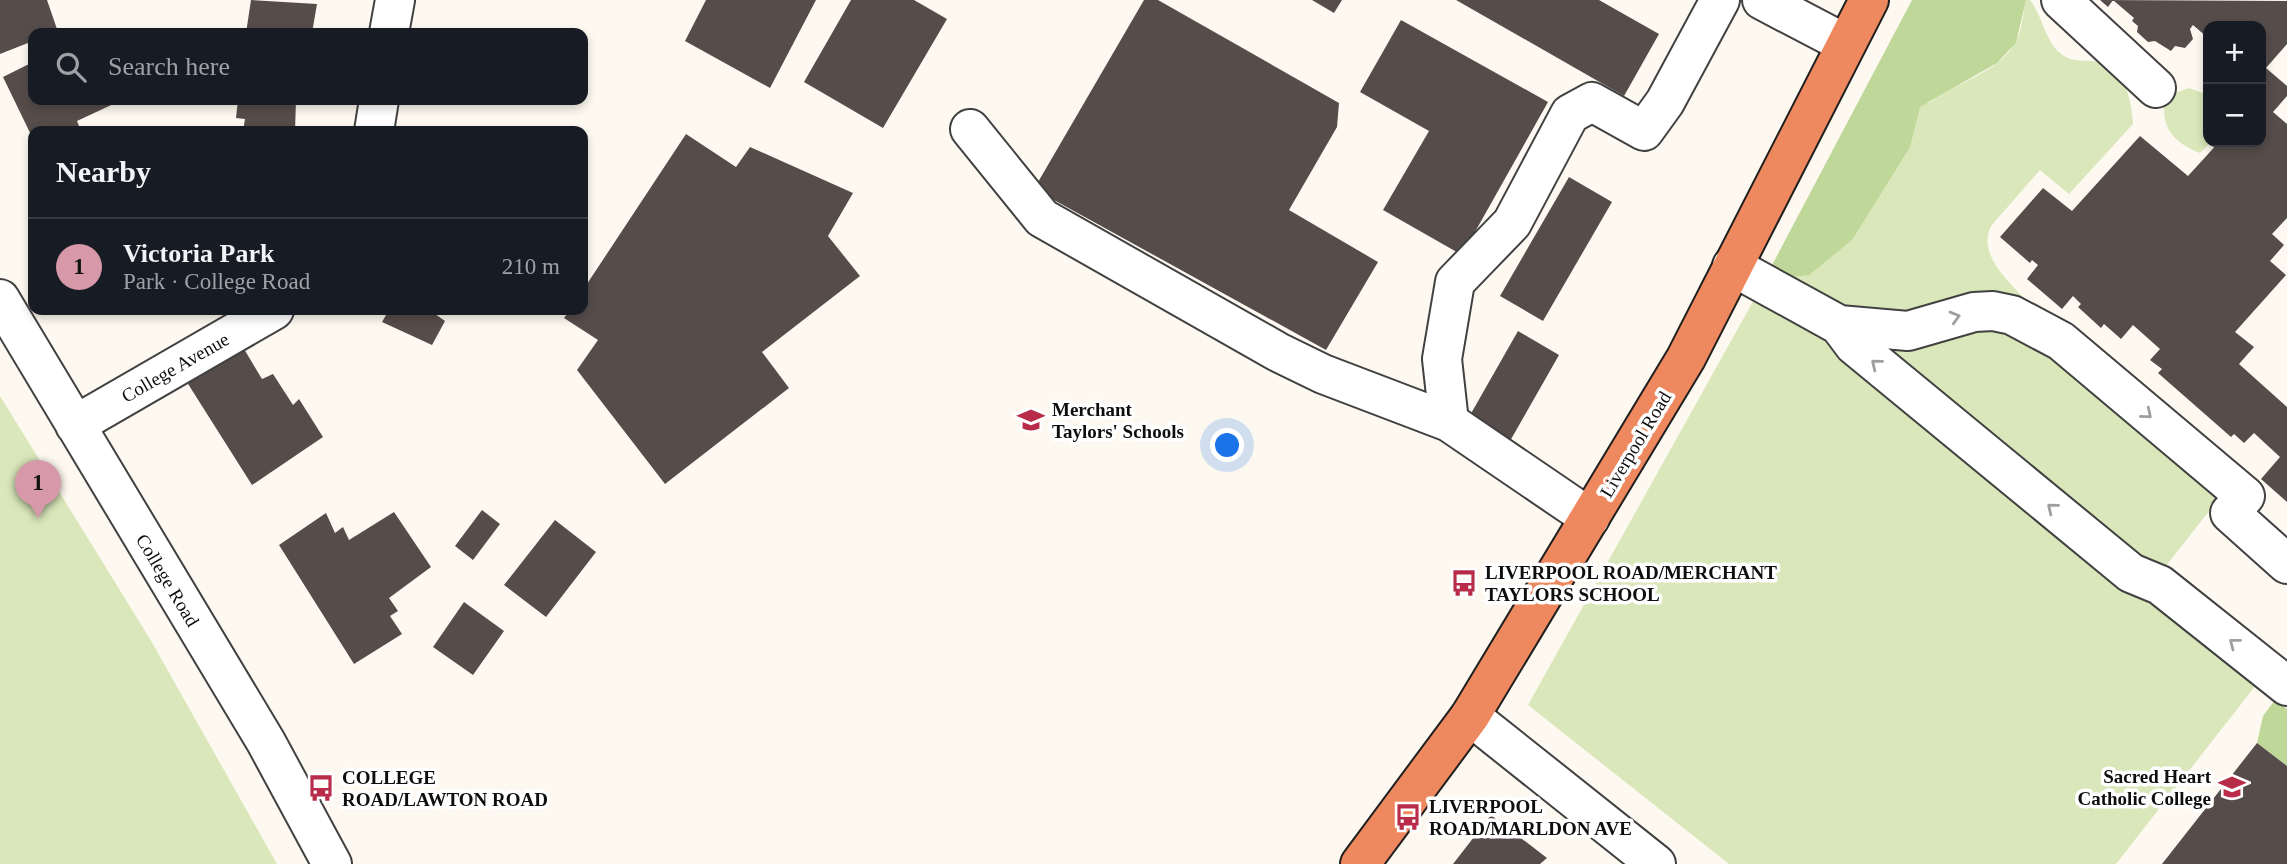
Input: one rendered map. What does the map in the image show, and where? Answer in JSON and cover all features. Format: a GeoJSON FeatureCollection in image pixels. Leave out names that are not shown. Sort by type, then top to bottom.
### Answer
{"type":"FeatureCollection","features":[{"type":"Feature","properties":{"kind":"highway","name":"Liverpool Road"},"geometry":{"type":"LineString","coordinates":[[1360,864],[1470,716],[1686,358],[1869,0]]}},
{"type":"Feature","properties":{"kind":"street"},"geometry":{"type":"LineString","coordinates":[[390,28],[395,0]]}},
{"type":"Feature","properties":{"kind":"street"},"geometry":{"type":"LineString","coordinates":[[1450,422],[1442,359],[1455,282],[1512,223],[1570,114],[1592,102],[1644,131],[1665,102],[1720,0]]}},
{"type":"Feature","properties":{"kind":"street"},"geometry":{"type":"LineString","coordinates":[[1762,0],[1846,44]]}},
{"type":"Feature","properties":{"kind":"street"},"geometry":{"type":"LineString","coordinates":[[2060,0],[2156,88]]}},
{"type":"Feature","properties":{"kind":"street"},"geometry":{"type":"LineString","coordinates":[[375,126],[378,105]]}},
{"type":"Feature","properties":{"kind":"street"},"geometry":{"type":"LineString","coordinates":[[970,129],[1042,218],[1278,352],[1323,374],[1450,422],[1590,518]]}},
{"type":"Feature","properties":{"kind":"street"},"geometry":{"type":"LineString","coordinates":[[1732,266],[1839,325],[1908,331],[1974,312],[1993,311],[2032,324],[2061,341],[2245,496],[2230,513],[2287,564]]}},
{"type":"Feature","properties":{"kind":"street","name":"College Road"},"geometry":{"type":"LineString","coordinates":[[0,299],[266,742],[332,864]]}},
{"type":"Feature","properties":{"kind":"street","name":"College Avenue"},"geometry":{"type":"LineString","coordinates":[[75,425],[265,315]]}},
{"type":"Feature","properties":{"kind":"street"},"geometry":{"type":"LineString","coordinates":[[1839,325],[1854,345],[2131,573],[2160,585],[2287,686]]}},
{"type":"Feature","properties":{"kind":"street"},"geometry":{"type":"LineString","coordinates":[[1470,716],[1656,864]]}},
{"type":"Feature","properties":{"kind":"green space"},"geometry":{"type":"Polygon","coordinates":[[[1912,0],[2026,0],[2016,43],[1997,63],[1920,107],[1910,147],[1852,240],[1809,275],[1780,278],[1770,269],[1912,0]]]}},
{"type":"Feature","properties":{"kind":"green space"},"geometry":{"type":"Polygon","coordinates":[[[2026,0],[2030,0],[2034,6],[2060,53],[2070,59],[2102,63],[2117,74],[2129,98],[2133,124],[2069,194],[2040,170],[1991,226],[1988,247],[1991,257],[2003,276],[2026,300],[2022,304],[1913,316],[1852,312],[1780,278],[1877,70],[1929,103],[1987,70],[2008,53],[2019,33],[2026,0]]]}},
{"type":"Feature","properties":{"kind":"green space"},"geometry":{"type":"Polygon","coordinates":[[[2189,88],[2203,93],[2203,147],[2206,147],[2200,153],[2182,144],[2170,132],[2165,117],[2164,97],[2189,88]]]}},
{"type":"Feature","properties":{"kind":"green space"},"geometry":{"type":"Polygon","coordinates":[[[1755,298],[1833,336],[2256,685],[2116,864],[1729,864],[1528,705],[1755,298]]]}},
{"type":"Feature","properties":{"kind":"green space"},"geometry":{"type":"Polygon","coordinates":[[[2010,322],[2224,492],[2166,566],[2156,569],[1864,338],[2010,322]]]}},
{"type":"Feature","properties":{"kind":"green space"},"geometry":{"type":"Polygon","coordinates":[[[0,396],[150,639],[277,864],[0,864],[0,396]]]}},
{"type":"Feature","properties":{"kind":"green space"},"geometry":{"type":"Polygon","coordinates":[[[2275,700],[2287,709],[2287,766],[2257,743],[2263,716],[2275,700]]]}},
{"type":"Feature","properties":{"kind":"building"},"geometry":{"type":"Polygon","coordinates":[[[0,0],[47,0],[57,28],[28,28],[28,43],[0,54],[0,0]]]}},
{"type":"Feature","properties":{"kind":"building"},"geometry":{"type":"Polygon","coordinates":[[[251,0],[317,4],[313,28],[247,28],[251,0]]]}},
{"type":"Feature","properties":{"kind":"building"},"geometry":{"type":"Polygon","coordinates":[[[706,0],[816,0],[770,88],[685,41],[706,0]]]}},
{"type":"Feature","properties":{"kind":"building"},"geometry":{"type":"Polygon","coordinates":[[[851,0],[914,0],[947,19],[883,128],[804,82],[851,0]]]}},
{"type":"Feature","properties":{"kind":"building"},"geometry":{"type":"Polygon","coordinates":[[[1144,0],[1158,0],[1339,103],[1337,127],[1289,210],[1378,262],[1326,350],[1034,189],[1144,0]]]}},
{"type":"Feature","properties":{"kind":"building"},"geometry":{"type":"Polygon","coordinates":[[[1312,0],[1342,0],[1334,13],[1312,0]]]}},
{"type":"Feature","properties":{"kind":"building"},"geometry":{"type":"Polygon","coordinates":[[[1456,0],[1599,0],[1659,34],[1624,96],[1456,0]]]}},
{"type":"Feature","properties":{"kind":"building"},"geometry":{"type":"Polygon","coordinates":[[[2100,0],[2113,0],[2108,7],[2100,0]]]}},
{"type":"Feature","properties":{"kind":"building"},"geometry":{"type":"Polygon","coordinates":[[[2113,0],[2287,1],[2287,44],[2266,68],[2266,21],[2203,21],[2203,34],[2193,25],[2190,29],[2193,39],[2185,48],[2175,46],[2171,51],[2155,41],[2148,42],[2137,32],[2138,26],[2132,21],[2134,18],[2113,0]]]}},
{"type":"Feature","properties":{"kind":"building"},"geometry":{"type":"Polygon","coordinates":[[[1401,20],[1548,102],[1462,255],[1383,210],[1429,131],[1360,92],[1401,20]]]}},
{"type":"Feature","properties":{"kind":"building"},"geometry":{"type":"Polygon","coordinates":[[[28,64],[28,105],[111,105],[77,121],[79,126],[28,126],[28,129],[3,77],[28,64]]]}},
{"type":"Feature","properties":{"kind":"building"},"geometry":{"type":"Polygon","coordinates":[[[2266,68],[2287,86],[2287,96],[2273,112],[2287,124],[2287,218],[2272,234],[2284,245],[2270,261],[2286,275],[2235,332],[2254,347],[2239,364],[2287,407],[2287,502],[2261,479],[2280,457],[2254,433],[2244,443],[2234,434],[2231,437],[2158,373],[2162,369],[2150,360],[2160,349],[2133,325],[2121,339],[2104,324],[2101,328],[2078,307],[2081,304],[2073,296],[2062,309],[2027,279],[2038,265],[2032,260],[2030,263],[2000,237],[2043,188],[2072,211],[2140,136],[2188,176],[2214,147],[2266,147],[2266,68]]]}},
{"type":"Feature","properties":{"kind":"building"},"geometry":{"type":"Polygon","coordinates":[[[237,105],[296,105],[295,126],[244,126],[245,119],[236,118],[237,105]]]}},
{"type":"Feature","properties":{"kind":"building"},"geometry":{"type":"Polygon","coordinates":[[[686,134],[736,167],[750,147],[853,193],[828,236],[860,276],[762,352],[789,388],[665,484],[577,370],[598,340],[564,318],[566,315],[588,315],[588,282],[686,134]]]}},
{"type":"Feature","properties":{"kind":"building"},"geometry":{"type":"Polygon","coordinates":[[[1569,177],[1612,202],[1543,321],[1500,296],[1569,177]]]}},
{"type":"Feature","properties":{"kind":"building"},"geometry":{"type":"Polygon","coordinates":[[[386,315],[436,315],[445,321],[432,345],[382,322],[386,315]]]}},
{"type":"Feature","properties":{"kind":"building"},"geometry":{"type":"Polygon","coordinates":[[[1518,331],[1559,355],[1510,441],[1469,417],[1518,331]]]}},
{"type":"Feature","properties":{"kind":"building"},"geometry":{"type":"Polygon","coordinates":[[[238,339],[262,379],[273,374],[293,405],[299,399],[323,437],[252,485],[183,376],[238,339]]]}},
{"type":"Feature","properties":{"kind":"building"},"geometry":{"type":"Polygon","coordinates":[[[482,510],[500,524],[473,560],[455,546],[482,510]]]}},
{"type":"Feature","properties":{"kind":"building"},"geometry":{"type":"Polygon","coordinates":[[[394,512],[431,567],[389,598],[398,611],[390,616],[402,634],[354,664],[279,545],[326,513],[335,533],[343,527],[349,540],[394,512]]]}},
{"type":"Feature","properties":{"kind":"building"},"geometry":{"type":"Polygon","coordinates":[[[555,520],[596,552],[546,617],[504,585],[555,520]]]}},
{"type":"Feature","properties":{"kind":"building"},"geometry":{"type":"Polygon","coordinates":[[[464,602],[504,631],[473,675],[433,647],[464,602]]]}},
{"type":"Feature","properties":{"kind":"building"},"geometry":{"type":"Polygon","coordinates":[[[2257,743],[2287,766],[2287,864],[2162,864],[2257,743]]]}},
{"type":"Feature","properties":{"kind":"building"},"geometry":{"type":"Polygon","coordinates":[[[1491,815],[1547,858],[1540,864],[1453,864],[1491,815]]]}},
{"type":"Feature","properties":{"kind":"place","name":"Merchant Taylors' Schools"},"geometry":{"type":"Point","coordinates":[1031,420]}},
{"type":"Feature","properties":{"kind":"place","name":"Victoria Park"},"geometry":{"type":"Point","coordinates":[38,518]}},
{"type":"Feature","properties":{"kind":"place","name":"LIVERPOOL ROAD/MERCHANT TAYLORS SCHOOL"},"geometry":{"type":"Point","coordinates":[1464,583]}},
{"type":"Feature","properties":{"kind":"place","name":"Sacred Heart Catholic College"},"geometry":{"type":"Point","coordinates":[2232,787]}},
{"type":"Feature","properties":{"kind":"place","name":"COLLEGE ROAD/LAWTON ROAD"},"geometry":{"type":"Point","coordinates":[321,788]}},
{"type":"Feature","properties":{"kind":"place","name":"LIVERPOOL ROAD/MARLDON AVE"},"geometry":{"type":"Point","coordinates":[1408,817]}}]}
